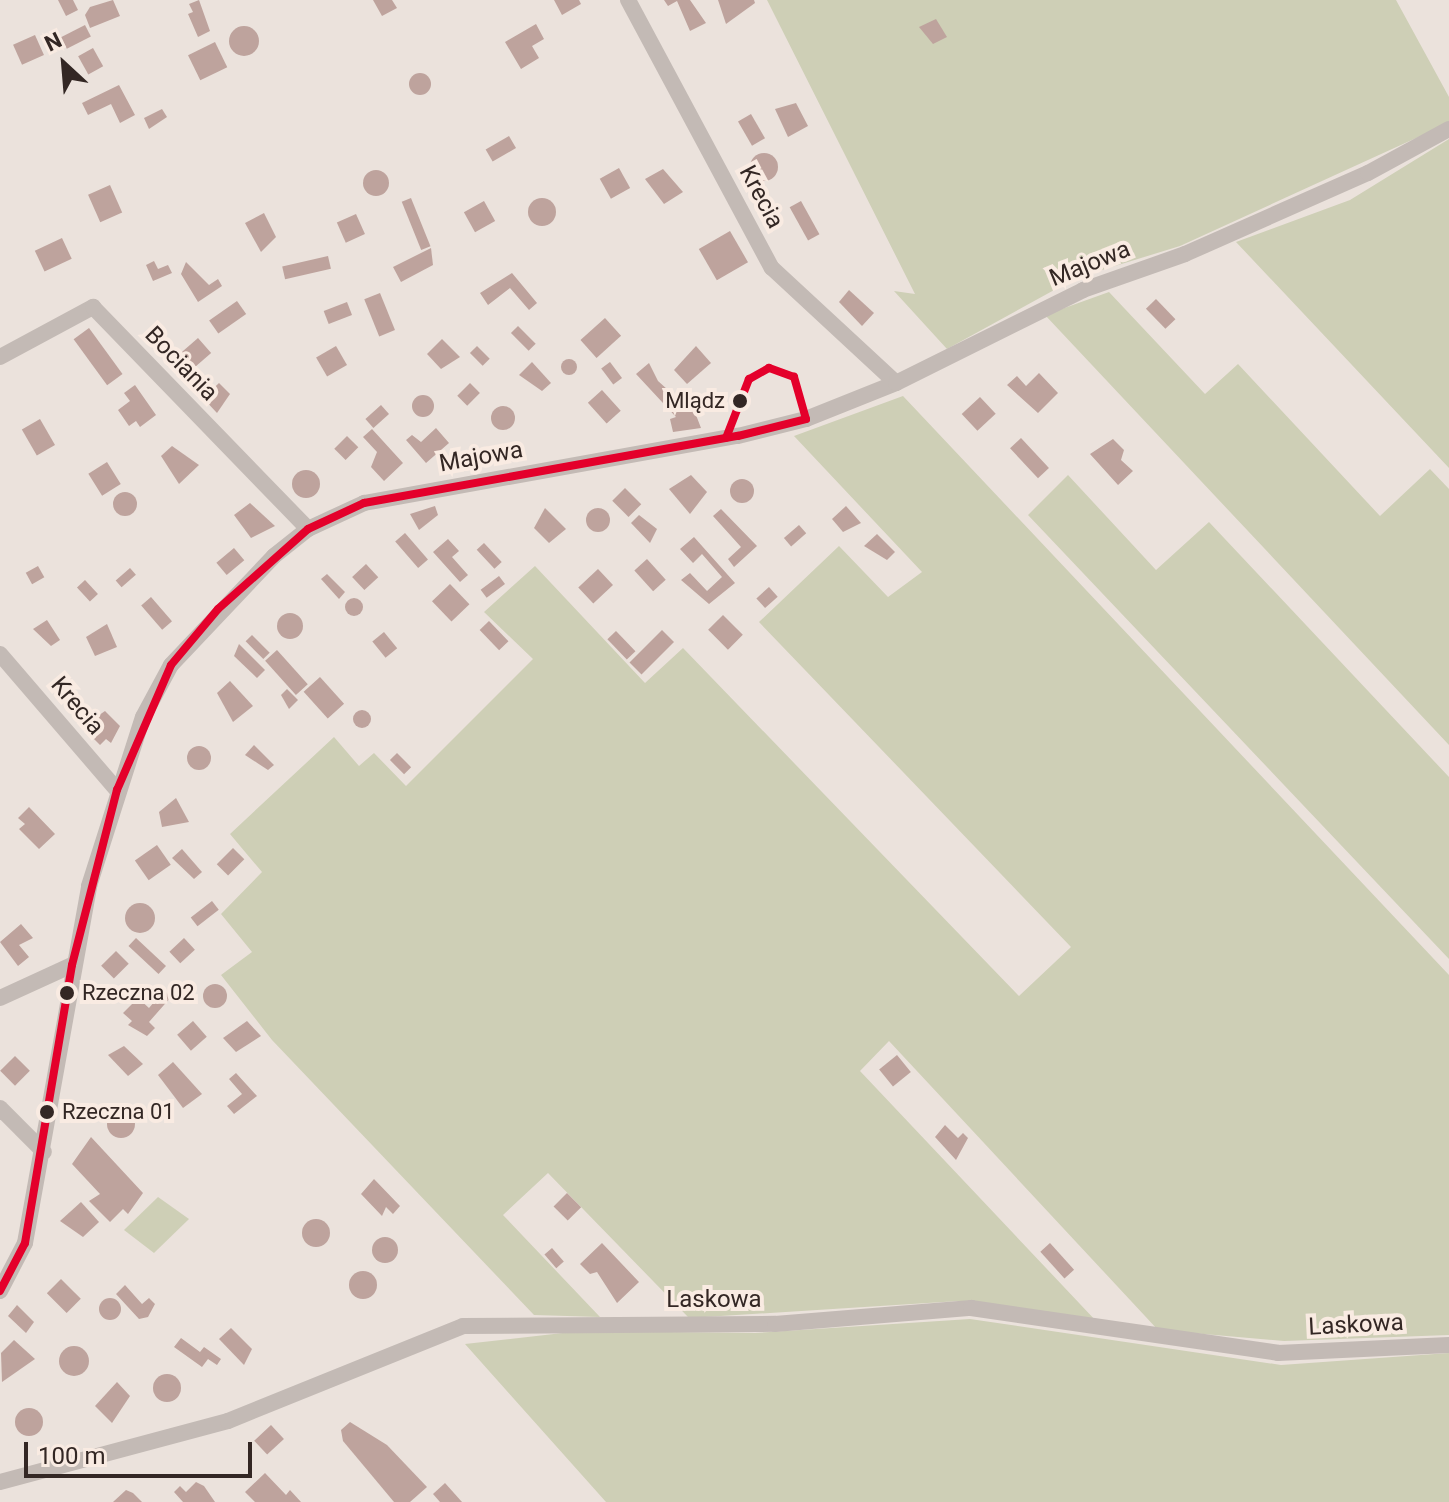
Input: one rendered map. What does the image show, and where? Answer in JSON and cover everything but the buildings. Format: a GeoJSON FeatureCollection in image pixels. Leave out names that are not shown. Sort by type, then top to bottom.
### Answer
{"type":"FeatureCollection","features":[{"type":"Feature","properties":{"kind":"street","name":"Krecia"},"geometry":{"type":"LineString","coordinates":[[628,0],[772,268],[896,383]]}},
{"type":"Feature","properties":{"kind":"street","name":"Majowa"},"geometry":{"type":"LineString","coordinates":[[0,1291],[25,1243],[44,1152],[72,965],[117,790],[171,665],[218,609],[308,529],[364,503],[738,436],[896,383],[1083,290],[1185,254],[1449,129]]}},
{"type":"Feature","properties":{"kind":"street","name":"Bociania"},"geometry":{"type":"LineString","coordinates":[[0,357],[93,307],[308,529]]}},
{"type":"Feature","properties":{"kind":"street","name":"Krecia"},"geometry":{"type":"LineString","coordinates":[[0,654],[117,790]]}},
{"type":"Feature","properties":{"kind":"street"},"geometry":{"type":"LineString","coordinates":[[0,998],[72,965]]}},
{"type":"Feature","properties":{"kind":"street"},"geometry":{"type":"LineString","coordinates":[[0,1108],[44,1152]]}},
{"type":"Feature","properties":{"kind":"street","name":"Laskowa"},"geometry":{"type":"LineString","coordinates":[[0,1482],[228,1421],[463,1326],[775,1324],[971,1308],[1278,1353],[1449,1345]]}},
{"type":"Feature","properties":{"kind":"green space"},"geometry":{"type":"Polygon","coordinates":[[[767,0],[1396,0],[1449,97],[1449,123],[1180,246],[1076,278],[947,349],[894,291],[915,294],[767,0]]]}},
{"type":"Feature","properties":{"kind":"green space"},"geometry":{"type":"Polygon","coordinates":[[[1449,139],[1449,468],[1236,242],[1350,200],[1449,139]]]}},
{"type":"Feature","properties":{"kind":"green space"},"geometry":{"type":"Polygon","coordinates":[[[1109,292],[1205,394],[1238,364],[1380,516],[1430,469],[1449,489],[1449,745],[1045,315],[1109,292]]]}},
{"type":"Feature","properties":{"kind":"green space"},"geometry":{"type":"Polygon","coordinates":[[[903,396],[1449,975],[1449,1335],[1284,1341],[1158,1330],[889,1041],[860,1071],[1097,1322],[959,1301],[689,1318],[548,1173],[503,1215],[600,1317],[534,1315],[272,1040],[221,975],[252,952],[221,914],[262,872],[230,834],[334,737],[359,766],[374,753],[406,786],[533,659],[484,612],[535,566],[645,683],[683,648],[1019,996],[1071,947],[759,622],[839,546],[888,597],[922,572],[794,436],[903,396]]]}},
{"type":"Feature","properties":{"kind":"green space"},"geometry":{"type":"Polygon","coordinates":[[[1068,475],[1156,570],[1209,522],[1449,777],[1449,959],[1028,515],[1068,475]]]}},
{"type":"Feature","properties":{"kind":"green space"},"geometry":{"type":"Polygon","coordinates":[[[158,1197],[189,1219],[154,1253],[124,1230],[158,1197]]]}},
{"type":"Feature","properties":{"kind":"green space"},"geometry":{"type":"Polygon","coordinates":[[[970,1319],[1281,1365],[1449,1353],[1449,1502],[606,1502],[465,1344],[580,1331],[755,1333],[970,1319]]]}},
{"type":"Feature","properties":{"kind":"transit line"},"geometry":{"type":"LineString","coordinates":[[0,1291],[25,1243],[72,965],[117,790],[171,665],[218,609],[308,529],[364,503],[738,436],[806,419],[794,377],[769,368],[749,379],[726,438]]}},
{"type":"Feature","properties":{"kind":"place","name":"Mlądz"},"geometry":{"type":"Point","coordinates":[740,401]}},
{"type":"Feature","properties":{"kind":"place","name":"Rzeczna 02"},"geometry":{"type":"Point","coordinates":[67,993]}},
{"type":"Feature","properties":{"kind":"place","name":"Rzeczna 01"},"geometry":{"type":"Point","coordinates":[47,1112]}}]}
